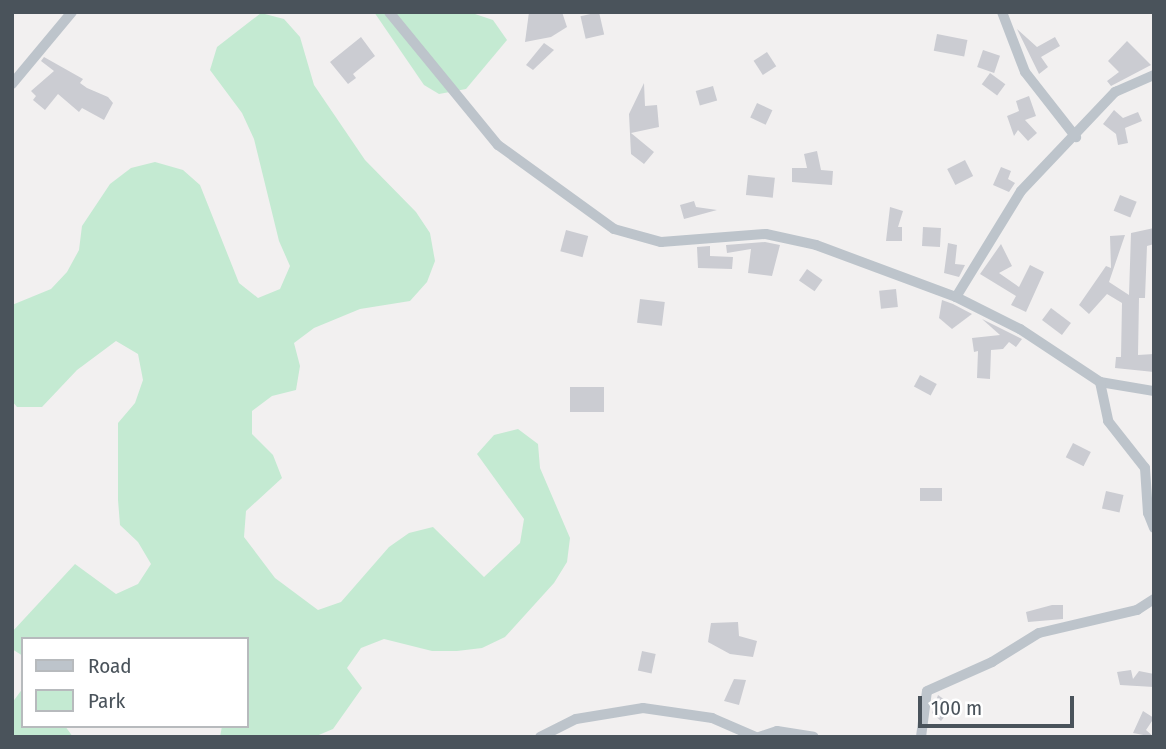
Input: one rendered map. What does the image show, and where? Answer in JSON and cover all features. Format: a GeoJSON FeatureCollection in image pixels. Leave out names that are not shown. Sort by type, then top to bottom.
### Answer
{"type":"FeatureCollection","features":[{"type":"Feature","properties":{"kind":"street"},"geometry":{"type":"LineString","coordinates":[[12,84],[72,12]]}},
{"type":"Feature","properties":{"kind":"street"},"geometry":{"type":"LineString","coordinates":[[389,12],[498,145],[614,229],[661,242],[724,235],[790,237],[956,297],[1020,329],[1100,382],[1154,391]]}},
{"type":"Feature","properties":{"kind":"street"},"geometry":{"type":"LineString","coordinates":[[1002,12],[1025,72],[1076,137]]}},
{"type":"Feature","properties":{"kind":"street"},"geometry":{"type":"LineString","coordinates":[[12,65],[23,72]]}},
{"type":"Feature","properties":{"kind":"street"},"geometry":{"type":"LineString","coordinates":[[956,297],[1021,191],[1076,137],[1115,92],[1154,75]]}},
{"type":"Feature","properties":{"kind":"street"},"geometry":{"type":"LineString","coordinates":[[1100,382],[1108,421],[1145,468],[1148,513],[1154,528]]}},
{"type":"Feature","properties":{"kind":"street"},"geometry":{"type":"LineString","coordinates":[[921,737],[927,691],[992,662],[1038,633],[1137,610],[1154,598]]}},
{"type":"Feature","properties":{"kind":"street"},"geometry":{"type":"LineString","coordinates":[[540,737],[576,719],[643,708],[712,718],[757,737],[777,732],[814,737]]}},
{"type":"Feature","properties":{"kind":"green space"},"geometry":{"type":"Polygon","coordinates":[[[374,12],[469,12],[493,20],[507,40],[466,89],[439,94],[424,85],[374,12]]]}},
{"type":"Feature","properties":{"kind":"green space"},"geometry":{"type":"Polygon","coordinates":[[[261,13],[284,19],[300,37],[314,85],[365,160],[416,212],[430,233],[435,261],[427,282],[410,301],[360,309],[314,328],[294,343],[300,366],[296,390],[272,396],[252,411],[252,434],[273,455],[282,478],[246,511],[244,537],[275,578],[318,610],[341,602],[389,547],[409,533],[433,527],[484,577],[520,543],[524,519],[477,454],[494,435],[518,429],[538,444],[540,468],[570,538],[567,562],[554,583],[505,637],[482,648],[457,651],[432,651],[384,639],[361,648],[347,668],[362,688],[333,729],[314,737],[220,737],[222,728],[248,728],[248,637],[21,637],[21,655],[12,649],[12,632],[75,564],[116,594],[138,584],[151,564],[138,542],[120,525],[118,500],[118,423],[135,403],[143,380],[138,354],[116,341],[77,370],[42,407],[17,407],[12,401],[12,305],[51,289],[67,272],[79,250],[82,226],[110,184],[131,168],[155,162],[183,170],[200,185],[239,283],[258,298],[280,289],[290,266],[279,241],[254,139],[242,113],[210,70],[217,47],[261,13]]]}},
{"type":"Feature","properties":{"kind":"green space"},"geometry":{"type":"Polygon","coordinates":[[[21,691],[21,728],[66,728],[73,737],[12,737],[12,703],[21,691]]]}},
{"type":"Feature","properties":{"kind":"building"},"geometry":{"type":"Polygon","coordinates":[[[529,12],[562,12],[567,27],[551,37],[525,42],[529,12]]]}},
{"type":"Feature","properties":{"kind":"building"},"geometry":{"type":"Polygon","coordinates":[[[599,12],[604,34],[586,39],[580,16],[599,12]]]}},
{"type":"Feature","properties":{"kind":"building"},"geometry":{"type":"Polygon","coordinates":[[[1017,29],[1037,47],[1055,37],[1060,46],[1041,57],[1048,67],[1039,74],[1017,29]]]}},
{"type":"Feature","properties":{"kind":"building"},"geometry":{"type":"Polygon","coordinates":[[[937,34],[967,40],[964,57],[934,51],[937,34]]]}},
{"type":"Feature","properties":{"kind":"building"},"geometry":{"type":"Polygon","coordinates":[[[361,37],[375,56],[353,74],[356,78],[348,84],[330,62],[361,37]]]}},
{"type":"Feature","properties":{"kind":"building"},"geometry":{"type":"Polygon","coordinates":[[[1127,41],[1151,65],[1111,86],[1107,81],[1119,72],[1108,61],[1127,41]]]}},
{"type":"Feature","properties":{"kind":"building"},"geometry":{"type":"Polygon","coordinates":[[[544,43],[554,50],[533,70],[526,65],[544,43]]]}},
{"type":"Feature","properties":{"kind":"building"},"geometry":{"type":"Polygon","coordinates":[[[983,50],[1000,56],[994,73],[977,67],[983,50]]]}},
{"type":"Feature","properties":{"kind":"building"},"geometry":{"type":"Polygon","coordinates":[[[767,52],[776,66],[763,75],[754,61],[767,52]]]}},
{"type":"Feature","properties":{"kind":"building"},"geometry":{"type":"Polygon","coordinates":[[[44,57],[83,79],[80,83],[87,88],[108,97],[113,103],[104,120],[82,108],[79,112],[58,94],[45,110],[33,100],[36,96],[31,91],[54,71],[41,61],[44,57]]]}},
{"type":"Feature","properties":{"kind":"building"},"geometry":{"type":"Polygon","coordinates":[[[990,73],[1005,84],[997,95],[982,84],[990,73]]]}},
{"type":"Feature","properties":{"kind":"building"},"geometry":{"type":"Polygon","coordinates":[[[644,83],[645,106],[657,105],[659,127],[631,133],[654,152],[644,164],[631,154],[629,114],[644,83]]]}},
{"type":"Feature","properties":{"kind":"building"},"geometry":{"type":"Polygon","coordinates":[[[713,86],[717,100],[700,105],[696,91],[713,86]]]}},
{"type":"Feature","properties":{"kind":"building"},"geometry":{"type":"Polygon","coordinates":[[[1029,96],[1036,116],[1025,120],[1037,133],[1028,141],[1018,130],[1014,136],[1007,116],[1019,111],[1016,101],[1029,96]]]}},
{"type":"Feature","properties":{"kind":"building"},"geometry":{"type":"Polygon","coordinates":[[[757,103],[772,110],[766,125],[750,118],[757,103]]]}},
{"type":"Feature","properties":{"kind":"building"},"geometry":{"type":"Polygon","coordinates":[[[1114,110],[1123,118],[1138,112],[1142,121],[1125,128],[1128,143],[1118,145],[1116,134],[1103,124],[1114,110]]]}},
{"type":"Feature","properties":{"kind":"building"},"geometry":{"type":"Polygon","coordinates":[[[817,151],[821,170],[833,171],[832,185],[792,182],[792,168],[807,168],[804,154],[817,151]]]}},
{"type":"Feature","properties":{"kind":"building"},"geometry":{"type":"Polygon","coordinates":[[[965,160],[973,176],[955,185],[947,169],[965,160]]]}},
{"type":"Feature","properties":{"kind":"building"},"geometry":{"type":"Polygon","coordinates":[[[1001,167],[1011,171],[1008,179],[1015,183],[1009,192],[993,185],[1001,167]]]}},
{"type":"Feature","properties":{"kind":"building"},"geometry":{"type":"Polygon","coordinates":[[[748,175],[775,178],[773,198],[746,195],[748,175]]]}},
{"type":"Feature","properties":{"kind":"building"},"geometry":{"type":"Polygon","coordinates":[[[1120,195],[1137,202],[1130,218],[1114,211],[1120,195]]]}},
{"type":"Feature","properties":{"kind":"building"},"geometry":{"type":"Polygon","coordinates":[[[694,201],[696,207],[717,210],[684,219],[680,205],[694,201]]]}},
{"type":"Feature","properties":{"kind":"building"},"geometry":{"type":"Polygon","coordinates":[[[890,207],[903,211],[898,227],[902,227],[902,241],[886,241],[890,207]]]}},
{"type":"Feature","properties":{"kind":"building"},"geometry":{"type":"Polygon","coordinates":[[[923,227],[941,228],[940,247],[922,246],[923,227]]]}},
{"type":"Feature","properties":{"kind":"building"},"geometry":{"type":"Polygon","coordinates":[[[1154,228],[1154,244],[1147,246],[1145,298],[1139,298],[1138,355],[1154,354],[1154,372],[1115,368],[1116,357],[1121,357],[1122,303],[1107,294],[1089,314],[1079,305],[1106,266],[1111,268],[1110,236],[1125,235],[1109,282],[1129,295],[1131,233],[1154,228]]]}},
{"type":"Feature","properties":{"kind":"building"},"geometry":{"type":"Polygon","coordinates":[[[566,230],[588,236],[583,257],[560,251],[566,230]]]}},
{"type":"Feature","properties":{"kind":"building"},"geometry":{"type":"Polygon","coordinates":[[[765,242],[780,245],[772,276],[748,273],[751,249],[727,253],[726,245],[765,242]]]}},
{"type":"Feature","properties":{"kind":"building"},"geometry":{"type":"Polygon","coordinates":[[[948,243],[957,245],[955,264],[965,265],[959,277],[944,273],[948,243]]]}},
{"type":"Feature","properties":{"kind":"building"},"geometry":{"type":"Polygon","coordinates":[[[1001,244],[1012,266],[999,273],[1019,287],[1030,265],[1044,272],[1026,312],[1011,305],[1016,296],[980,274],[1001,244]]]}},
{"type":"Feature","properties":{"kind":"building"},"geometry":{"type":"Polygon","coordinates":[[[710,246],[710,256],[733,257],[732,269],[698,268],[697,247],[710,246]]]}},
{"type":"Feature","properties":{"kind":"building"},"geometry":{"type":"Polygon","coordinates":[[[807,269],[823,280],[815,291],[799,280],[807,269]]]}},
{"type":"Feature","properties":{"kind":"building"},"geometry":{"type":"Polygon","coordinates":[[[896,289],[898,307],[881,309],[879,291],[896,289]]]}},
{"type":"Feature","properties":{"kind":"building"},"geometry":{"type":"Polygon","coordinates":[[[640,299],[665,302],[662,326],[637,323],[640,299]]]}},
{"type":"Feature","properties":{"kind":"building"},"geometry":{"type":"Polygon","coordinates":[[[942,300],[972,314],[952,329],[939,318],[942,300]]]}},
{"type":"Feature","properties":{"kind":"building"},"geometry":{"type":"Polygon","coordinates":[[[1051,308],[1071,323],[1062,335],[1042,320],[1051,308]]]}},
{"type":"Feature","properties":{"kind":"building"},"geometry":{"type":"Polygon","coordinates":[[[982,319],[1022,339],[1016,347],[1009,342],[1003,349],[991,350],[990,379],[977,378],[978,351],[974,352],[972,338],[1000,335],[982,319]]]}},
{"type":"Feature","properties":{"kind":"building"},"geometry":{"type":"Polygon","coordinates":[[[920,375],[937,384],[931,395],[914,386],[920,375]]]}},
{"type":"Feature","properties":{"kind":"building"},"geometry":{"type":"Polygon","coordinates":[[[570,387],[604,387],[604,412],[570,412],[570,387]]]}},
{"type":"Feature","properties":{"kind":"building"},"geometry":{"type":"Polygon","coordinates":[[[1073,443],[1091,452],[1084,466],[1066,457],[1073,443]]]}},
{"type":"Feature","properties":{"kind":"building"},"geometry":{"type":"Polygon","coordinates":[[[920,488],[942,488],[942,501],[920,501],[920,488]]]}},
{"type":"Feature","properties":{"kind":"building"},"geometry":{"type":"Polygon","coordinates":[[[1106,491],[1124,495],[1119,513],[1102,509],[1106,491]]]}},
{"type":"Feature","properties":{"kind":"building"},"geometry":{"type":"Polygon","coordinates":[[[1063,605],[1063,619],[1028,622],[1026,612],[1063,605]]]}},
{"type":"Feature","properties":{"kind":"building"},"geometry":{"type":"Polygon","coordinates":[[[738,622],[739,636],[757,641],[753,657],[730,654],[708,642],[711,623],[738,622]]]}},
{"type":"Feature","properties":{"kind":"building"},"geometry":{"type":"Polygon","coordinates":[[[642,651],[656,654],[652,673],[638,671],[642,651]]]}},
{"type":"Feature","properties":{"kind":"building"},"geometry":{"type":"Polygon","coordinates":[[[1131,670],[1133,679],[1139,671],[1154,674],[1154,687],[1120,685],[1117,672],[1131,670]]]}},
{"type":"Feature","properties":{"kind":"building"},"geometry":{"type":"Polygon","coordinates":[[[734,679],[746,680],[739,705],[724,701],[734,679]]]}},
{"type":"Feature","properties":{"kind":"building"},"geometry":{"type":"Polygon","coordinates":[[[938,695],[953,706],[941,721],[932,713],[938,695]]]}},
{"type":"Feature","properties":{"kind":"building"},"geometry":{"type":"Polygon","coordinates":[[[1143,711],[1154,718],[1146,730],[1154,737],[1133,733],[1143,711]]]}}]}
